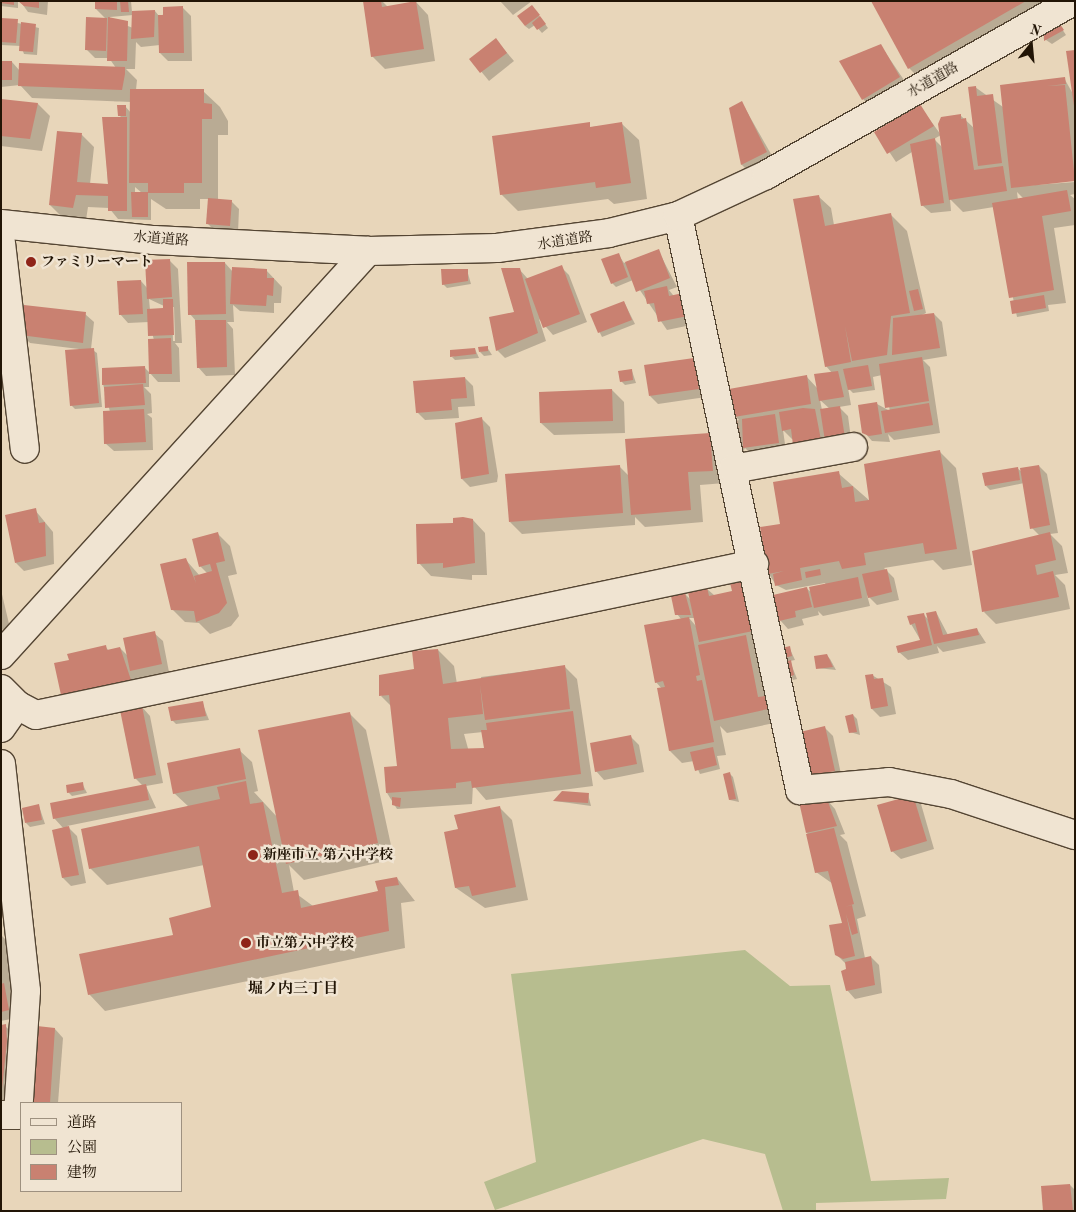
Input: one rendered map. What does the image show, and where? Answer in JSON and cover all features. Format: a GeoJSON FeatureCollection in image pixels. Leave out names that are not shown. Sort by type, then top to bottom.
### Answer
{"type":"FeatureCollection","features":[{"type":"Feature","properties":{"kind":"street","name":"水道道路"},"geometry":{"type":"LineString","coordinates":[[1,224],[154,240],[368,250],[545,245],[678,216],[766,175],[1060,4]]}},
{"type":"Feature","properties":{"kind":"street"},"geometry":{"type":"LineString","coordinates":[[678,216],[754,564],[800,790],[889,782],[952,794],[1075,835]]}},
{"type":"Feature","properties":{"kind":"street"},"geometry":{"type":"LineString","coordinates":[[1,243],[25,449]]}},
{"type":"Feature","properties":{"kind":"street"},"geometry":{"type":"LineString","coordinates":[[1,655],[368,250]]}},
{"type":"Feature","properties":{"kind":"street"},"geometry":{"type":"LineString","coordinates":[[733,469],[853,446]]}},
{"type":"Feature","properties":{"kind":"street"},"geometry":{"type":"LineString","coordinates":[[1,728],[9,697],[36,715],[754,564]]}},
{"type":"Feature","properties":{"kind":"street"},"geometry":{"type":"LineString","coordinates":[[1,764],[26,991],[18,1115],[1,1115]]}},
{"type":"Feature","properties":{"kind":"green space"},"geometry":{"type":"Polygon","coordinates":[[[745,950],[790,986],[830,985],[871,1181],[949,1178],[946,1199],[816,1203],[816,1211],[783,1211],[765,1154],[703,1139],[495,1210],[484,1182],[536,1162],[511,974],[745,950]]]}},
{"type":"Feature","properties":{"kind":"building"},"geometry":{"type":"Polygon","coordinates":[[[1,1],[14,1],[14,5],[1,3],[1,1]]]}},
{"type":"Feature","properties":{"kind":"building"},"geometry":{"type":"Polygon","coordinates":[[[18,1],[39,1],[39,8],[24,6],[18,1]]]}},
{"type":"Feature","properties":{"kind":"building"},"geometry":{"type":"Polygon","coordinates":[[[95,1],[117,1],[117,10],[95,9],[95,1]]]}},
{"type":"Feature","properties":{"kind":"building"},"geometry":{"type":"Polygon","coordinates":[[[120,1],[128,1],[129,12],[121,12],[120,1]]]}},
{"type":"Feature","properties":{"kind":"building"},"geometry":{"type":"Polygon","coordinates":[[[363,1],[381,1],[382,7],[416,1],[424,49],[371,57],[363,1]]]}},
{"type":"Feature","properties":{"kind":"building"},"geometry":{"type":"Polygon","coordinates":[[[871,1],[1026,1],[908,69],[871,1]]]}},
{"type":"Feature","properties":{"kind":"building"},"geometry":{"type":"Polygon","coordinates":[[[532,5],[540,15],[525,26],[517,16],[532,5]]]}},
{"type":"Feature","properties":{"kind":"building"},"geometry":{"type":"Polygon","coordinates":[[[183,6],[184,53],[159,53],[158,15],[163,15],[163,7],[183,6]]]}},
{"type":"Feature","properties":{"kind":"building"},"geometry":{"type":"Polygon","coordinates":[[[155,10],[154,37],[131,39],[132,11],[155,10]]]}},
{"type":"Feature","properties":{"kind":"building"},"geometry":{"type":"Polygon","coordinates":[[[540,16],[546,24],[537,30],[532,23],[540,16]]]}},
{"type":"Feature","properties":{"kind":"building"},"geometry":{"type":"Polygon","coordinates":[[[86,17],[107,18],[106,51],[85,50],[86,17]]]}},
{"type":"Feature","properties":{"kind":"building"},"geometry":{"type":"Polygon","coordinates":[[[108,17],[128,21],[127,61],[107,61],[108,17]]]}},
{"type":"Feature","properties":{"kind":"building"},"geometry":{"type":"Polygon","coordinates":[[[1,18],[18,19],[16,43],[1,42],[1,18]]]}},
{"type":"Feature","properties":{"kind":"building"},"geometry":{"type":"Polygon","coordinates":[[[21,22],[36,24],[33,52],[19,51],[21,22]]]}},
{"type":"Feature","properties":{"kind":"building"},"geometry":{"type":"Polygon","coordinates":[[[1060,24],[1064,30],[1044,41],[1044,35],[1060,24]]]}},
{"type":"Feature","properties":{"kind":"building"},"geometry":{"type":"Polygon","coordinates":[[[496,38],[507,53],[480,73],[469,59],[496,38]]]}},
{"type":"Feature","properties":{"kind":"building"},"geometry":{"type":"Polygon","coordinates":[[[881,44],[900,77],[862,100],[839,61],[881,44]]]}},
{"type":"Feature","properties":{"kind":"building"},"geometry":{"type":"Polygon","coordinates":[[[1075,50],[1075,106],[1074,106],[1066,51],[1075,50]]]}},
{"type":"Feature","properties":{"kind":"building"},"geometry":{"type":"Polygon","coordinates":[[[1,61],[12,61],[12,80],[1,80],[1,61]]]}},
{"type":"Feature","properties":{"kind":"building"},"geometry":{"type":"Polygon","coordinates":[[[19,63],[125,67],[125,74],[122,90],[18,86],[19,63]]]}},
{"type":"Feature","properties":{"kind":"building"},"geometry":{"type":"Polygon","coordinates":[[[1065,77],[1066,84],[1047,86],[1065,85],[1075,181],[1011,188],[1000,85],[1065,77]]]}},
{"type":"Feature","properties":{"kind":"building"},"geometry":{"type":"Polygon","coordinates":[[[976,86],[977,96],[993,94],[1002,163],[978,166],[968,87],[976,86]]]}},
{"type":"Feature","properties":{"kind":"building"},"geometry":{"type":"Polygon","coordinates":[[[130,89],[204,89],[204,103],[212,104],[212,119],[202,119],[202,183],[184,183],[184,193],[148,193],[148,183],[129,183],[130,89]]]}},
{"type":"Feature","properties":{"kind":"building"},"geometry":{"type":"Polygon","coordinates":[[[1,99],[38,103],[30,139],[1,136],[1,99]]]}},
{"type":"Feature","properties":{"kind":"building"},"geometry":{"type":"Polygon","coordinates":[[[742,101],[767,152],[741,165],[729,108],[742,101]]]}},
{"type":"Feature","properties":{"kind":"building"},"geometry":{"type":"Polygon","coordinates":[[[920,104],[934,126],[887,154],[874,132],[920,104]]]}},
{"type":"Feature","properties":{"kind":"building"},"geometry":{"type":"Polygon","coordinates":[[[117,105],[126,105],[126,116],[118,116],[117,105]]]}},
{"type":"Feature","properties":{"kind":"building"},"geometry":{"type":"Polygon","coordinates":[[[961,114],[961,119],[966,118],[974,170],[1003,166],[1007,191],[949,200],[938,124],[941,117],[961,114]]]}},
{"type":"Feature","properties":{"kind":"building"},"geometry":{"type":"Polygon","coordinates":[[[102,117],[127,117],[127,211],[108,211],[108,196],[76,195],[73,208],[49,205],[57,131],[82,133],[77,182],[108,184],[102,117]]]}},
{"type":"Feature","properties":{"kind":"building"},"geometry":{"type":"Polygon","coordinates":[[[590,122],[590,127],[622,122],[631,183],[596,188],[595,182],[500,195],[492,136],[590,122]]]}},
{"type":"Feature","properties":{"kind":"building"},"geometry":{"type":"Polygon","coordinates":[[[935,138],[944,203],[921,206],[910,144],[935,138]]]}},
{"type":"Feature","properties":{"kind":"building"},"geometry":{"type":"Polygon","coordinates":[[[1067,190],[1071,211],[1042,216],[1054,290],[1009,298],[992,203],[1067,190]]]}},
{"type":"Feature","properties":{"kind":"building"},"geometry":{"type":"Polygon","coordinates":[[[131,192],[148,192],[148,217],[132,217],[131,192]]]}},
{"type":"Feature","properties":{"kind":"building"},"geometry":{"type":"Polygon","coordinates":[[[819,195],[825,226],[891,213],[910,313],[891,316],[887,355],[852,361],[845,326],[851,362],[825,367],[793,199],[819,195]]]}},
{"type":"Feature","properties":{"kind":"building"},"geometry":{"type":"Polygon","coordinates":[[[208,198],[232,200],[230,226],[206,224],[208,198]]]}},
{"type":"Feature","properties":{"kind":"building"},"geometry":{"type":"Polygon","coordinates":[[[659,249],[670,278],[636,292],[625,262],[659,249]]]}},
{"type":"Feature","properties":{"kind":"building"},"geometry":{"type":"Polygon","coordinates":[[[619,253],[628,277],[611,284],[601,259],[619,253]]]}},
{"type":"Feature","properties":{"kind":"building"},"geometry":{"type":"Polygon","coordinates":[[[170,259],[172,297],[147,299],[145,260],[170,259]]]}},
{"type":"Feature","properties":{"kind":"building"},"geometry":{"type":"Polygon","coordinates":[[[187,262],[225,262],[226,314],[188,315],[187,262]]]}},
{"type":"Feature","properties":{"kind":"building"},"geometry":{"type":"Polygon","coordinates":[[[562,265],[580,314],[543,328],[525,279],[562,265]]]}},
{"type":"Feature","properties":{"kind":"building"},"geometry":{"type":"Polygon","coordinates":[[[232,267],[267,269],[267,278],[274,278],[273,296],[267,295],[266,306],[230,304],[232,267]]]}},
{"type":"Feature","properties":{"kind":"building"},"geometry":{"type":"Polygon","coordinates":[[[501,268],[520,268],[538,333],[496,351],[489,317],[514,312],[501,268]]]}},
{"type":"Feature","properties":{"kind":"building"},"geometry":{"type":"Polygon","coordinates":[[[441,269],[468,269],[468,281],[442,285],[441,269]]]}},
{"type":"Feature","properties":{"kind":"building"},"geometry":{"type":"Polygon","coordinates":[[[141,280],[143,314],[119,315],[117,281],[141,280]]]}},
{"type":"Feature","properties":{"kind":"building"},"geometry":{"type":"Polygon","coordinates":[[[667,286],[669,296],[683,293],[688,316],[658,322],[654,303],[647,304],[644,291],[667,286]]]}},
{"type":"Feature","properties":{"kind":"building"},"geometry":{"type":"Polygon","coordinates":[[[918,289],[923,309],[914,311],[909,291],[918,289]]]}},
{"type":"Feature","properties":{"kind":"building"},"geometry":{"type":"Polygon","coordinates":[[[1044,295],[1046,308],[1012,314],[1010,301],[1044,295]]]}},
{"type":"Feature","properties":{"kind":"building"},"geometry":{"type":"Polygon","coordinates":[[[163,299],[173,299],[174,335],[148,336],[147,309],[163,308],[163,299]]]}},
{"type":"Feature","properties":{"kind":"building"},"geometry":{"type":"Polygon","coordinates":[[[624,301],[632,320],[598,333],[590,314],[624,301]]]}},
{"type":"Feature","properties":{"kind":"building"},"geometry":{"type":"Polygon","coordinates":[[[24,305],[86,312],[83,343],[20,335],[24,305]]]}},
{"type":"Feature","properties":{"kind":"building"},"geometry":{"type":"Polygon","coordinates":[[[934,313],[940,348],[892,355],[893,318],[934,313]]]}},
{"type":"Feature","properties":{"kind":"building"},"geometry":{"type":"Polygon","coordinates":[[[195,320],[226,320],[227,367],[197,368],[195,320]]]}},
{"type":"Feature","properties":{"kind":"building"},"geometry":{"type":"Polygon","coordinates":[[[171,338],[172,374],[149,374],[148,339],[171,338]]]}},
{"type":"Feature","properties":{"kind":"building"},"geometry":{"type":"Polygon","coordinates":[[[488,346],[488,351],[479,352],[478,347],[488,346]]]}},
{"type":"Feature","properties":{"kind":"building"},"geometry":{"type":"Polygon","coordinates":[[[94,348],[99,403],[70,406],[65,350],[94,348]]]}},
{"type":"Feature","properties":{"kind":"building"},"geometry":{"type":"Polygon","coordinates":[[[475,348],[476,354],[450,357],[450,350],[475,348]]]}},
{"type":"Feature","properties":{"kind":"building"},"geometry":{"type":"Polygon","coordinates":[[[922,357],[929,401],[885,408],[879,364],[922,357]]]}},
{"type":"Feature","properties":{"kind":"building"},"geometry":{"type":"Polygon","coordinates":[[[694,358],[699,389],[649,396],[644,365],[694,358]]]}},
{"type":"Feature","properties":{"kind":"building"},"geometry":{"type":"Polygon","coordinates":[[[868,365],[872,386],[848,390],[843,369],[868,365]]]}},
{"type":"Feature","properties":{"kind":"building"},"geometry":{"type":"Polygon","coordinates":[[[145,366],[146,383],[102,385],[102,368],[145,366]]]}},
{"type":"Feature","properties":{"kind":"building"},"geometry":{"type":"Polygon","coordinates":[[[632,369],[633,380],[620,382],[618,371],[632,369]]]}},
{"type":"Feature","properties":{"kind":"building"},"geometry":{"type":"Polygon","coordinates":[[[838,371],[844,397],[819,401],[814,374],[838,371]]]}},
{"type":"Feature","properties":{"kind":"building"},"geometry":{"type":"Polygon","coordinates":[[[807,375],[811,404],[734,417],[729,389],[807,375]]]}},
{"type":"Feature","properties":{"kind":"building"},"geometry":{"type":"Polygon","coordinates":[[[465,377],[467,398],[451,399],[452,410],[416,413],[413,381],[465,377]]]}},
{"type":"Feature","properties":{"kind":"building"},"geometry":{"type":"Polygon","coordinates":[[[143,384],[145,405],[105,408],[104,387],[143,384]]]}},
{"type":"Feature","properties":{"kind":"building"},"geometry":{"type":"Polygon","coordinates":[[[612,389],[613,421],[540,423],[539,392],[612,389]]]}},
{"type":"Feature","properties":{"kind":"building"},"geometry":{"type":"Polygon","coordinates":[[[877,402],[882,434],[869,436],[862,433],[858,405],[877,402]]]}},
{"type":"Feature","properties":{"kind":"building"},"geometry":{"type":"Polygon","coordinates":[[[929,403],[933,425],[885,433],[881,411],[929,403]]]}},
{"type":"Feature","properties":{"kind":"building"},"geometry":{"type":"Polygon","coordinates":[[[840,406],[845,438],[825,441],[820,409],[840,406]]]}},
{"type":"Feature","properties":{"kind":"building"},"geometry":{"type":"Polygon","coordinates":[[[803,408],[815,409],[821,440],[793,445],[791,429],[782,431],[779,412],[803,408]]]}},
{"type":"Feature","properties":{"kind":"building"},"geometry":{"type":"Polygon","coordinates":[[[144,409],[146,442],[104,444],[103,411],[144,409]]]}},
{"type":"Feature","properties":{"kind":"building"},"geometry":{"type":"Polygon","coordinates":[[[775,414],[779,443],[743,448],[742,419],[775,414]]]}},
{"type":"Feature","properties":{"kind":"building"},"geometry":{"type":"Polygon","coordinates":[[[482,417],[489,474],[461,479],[455,423],[482,417]]]}},
{"type":"Feature","properties":{"kind":"building"},"geometry":{"type":"Polygon","coordinates":[[[737,420],[743,450],[737,451],[731,421],[737,420]]]}},
{"type":"Feature","properties":{"kind":"building"},"geometry":{"type":"Polygon","coordinates":[[[710,433],[713,471],[688,472],[691,510],[631,515],[625,439],[710,433]]]}},
{"type":"Feature","properties":{"kind":"building"},"geometry":{"type":"Polygon","coordinates":[[[940,450],[957,549],[925,554],[923,543],[864,553],[866,565],[842,569],[839,561],[800,568],[802,580],[775,586],[773,574],[784,571],[768,574],[760,527],[780,524],[773,482],[839,471],[842,488],[853,486],[855,502],[869,500],[864,464],[940,450]]]}},
{"type":"Feature","properties":{"kind":"building"},"geometry":{"type":"Polygon","coordinates":[[[620,465],[623,513],[509,522],[505,474],[620,465]]]}},
{"type":"Feature","properties":{"kind":"building"},"geometry":{"type":"Polygon","coordinates":[[[1039,465],[1050,525],[1030,529],[1020,468],[1039,465]]]}},
{"type":"Feature","properties":{"kind":"building"},"geometry":{"type":"Polygon","coordinates":[[[1018,467],[1020,480],[985,486],[982,473],[1018,467]]]}},
{"type":"Feature","properties":{"kind":"building"},"geometry":{"type":"Polygon","coordinates":[[[36,508],[39,523],[45,522],[46,556],[15,563],[5,515],[36,508]]]}},
{"type":"Feature","properties":{"kind":"building"},"geometry":{"type":"Polygon","coordinates":[[[453,518],[473,519],[475,563],[443,568],[443,563],[417,564],[416,524],[453,523],[453,518]]]}},
{"type":"Feature","properties":{"kind":"building"},"geometry":{"type":"Polygon","coordinates":[[[218,532],[225,561],[216,563],[227,603],[219,613],[196,622],[194,611],[171,610],[160,564],[186,558],[196,583],[194,576],[212,571],[210,564],[199,567],[192,539],[218,532]]]}},
{"type":"Feature","properties":{"kind":"building"},"geometry":{"type":"Polygon","coordinates":[[[1050,532],[1056,560],[1035,565],[1037,575],[1053,571],[1059,597],[982,612],[972,551],[1050,532]]]}},
{"type":"Feature","properties":{"kind":"building"},"geometry":{"type":"Polygon","coordinates":[[[820,569],[821,575],[806,578],[805,572],[820,569]]]}},
{"type":"Feature","properties":{"kind":"building"},"geometry":{"type":"Polygon","coordinates":[[[887,569],[892,592],[868,598],[862,574],[887,569]]]}},
{"type":"Feature","properties":{"kind":"building"},"geometry":{"type":"Polygon","coordinates":[[[858,577],[862,598],[814,608],[809,587],[858,577]]]}},
{"type":"Feature","properties":{"kind":"building"},"geometry":{"type":"Polygon","coordinates":[[[747,579],[758,630],[699,642],[688,592],[707,587],[709,596],[732,591],[730,583],[747,579]]]}},
{"type":"Feature","properties":{"kind":"building"},"geometry":{"type":"Polygon","coordinates":[[[807,587],[812,607],[795,611],[796,617],[779,621],[773,595],[807,587]]]}},
{"type":"Feature","properties":{"kind":"building"},"geometry":{"type":"Polygon","coordinates":[[[685,593],[691,615],[675,615],[671,596],[685,593]]]}},
{"type":"Feature","properties":{"kind":"building"},"geometry":{"type":"Polygon","coordinates":[[[936,611],[943,635],[977,628],[979,635],[934,644],[926,613],[936,611]]]}},
{"type":"Feature","properties":{"kind":"building"},"geometry":{"type":"Polygon","coordinates":[[[924,613],[932,645],[898,653],[896,646],[920,640],[915,623],[910,625],[907,616],[924,613]]]}},
{"type":"Feature","properties":{"kind":"building"},"geometry":{"type":"Polygon","coordinates":[[[689,617],[700,675],[696,676],[697,681],[702,680],[714,742],[669,751],[657,688],[665,687],[663,681],[655,683],[644,625],[689,617]]]}},
{"type":"Feature","properties":{"kind":"building"},"geometry":{"type":"Polygon","coordinates":[[[155,631],[162,664],[130,671],[123,638],[155,631]]]}},
{"type":"Feature","properties":{"kind":"building"},"geometry":{"type":"Polygon","coordinates":[[[746,635],[758,697],[765,696],[768,709],[714,721],[698,645],[746,635]]]}},
{"type":"Feature","properties":{"kind":"building"},"geometry":{"type":"Polygon","coordinates":[[[106,645],[107,650],[120,647],[131,680],[61,695],[54,663],[69,660],[67,654],[106,645]]]}},
{"type":"Feature","properties":{"kind":"building"},"geometry":{"type":"Polygon","coordinates":[[[790,646],[792,656],[784,658],[782,648],[790,646]]]}},
{"type":"Feature","properties":{"kind":"building"},"geometry":{"type":"Polygon","coordinates":[[[438,649],[443,684],[565,665],[570,709],[485,720],[480,685],[483,714],[448,718],[451,749],[484,748],[481,730],[487,730],[486,723],[573,711],[581,774],[472,788],[471,781],[456,783],[456,788],[386,793],[384,767],[397,766],[389,695],[379,696],[379,675],[414,669],[412,651],[438,649]]]}},
{"type":"Feature","properties":{"kind":"building"},"geometry":{"type":"Polygon","coordinates":[[[827,654],[833,667],[816,669],[814,656],[827,654]]]}},
{"type":"Feature","properties":{"kind":"building"},"geometry":{"type":"Polygon","coordinates":[[[791,660],[794,675],[788,677],[785,662],[791,660]]]}},
{"type":"Feature","properties":{"kind":"building"},"geometry":{"type":"Polygon","coordinates":[[[873,674],[874,679],[883,678],[888,706],[871,709],[865,675],[873,674]]]}},
{"type":"Feature","properties":{"kind":"building"},"geometry":{"type":"Polygon","coordinates":[[[203,701],[206,716],[171,721],[168,707],[203,701]]]}},
{"type":"Feature","properties":{"kind":"building"},"geometry":{"type":"Polygon","coordinates":[[[142,706],[156,775],[134,779],[120,710],[142,706]]]}},
{"type":"Feature","properties":{"kind":"building"},"geometry":{"type":"Polygon","coordinates":[[[350,712],[378,843],[286,864],[258,730],[350,712]]]}},
{"type":"Feature","properties":{"kind":"building"},"geometry":{"type":"Polygon","coordinates":[[[853,714],[857,732],[849,733],[845,716],[853,714]]]}},
{"type":"Feature","properties":{"kind":"building"},"geometry":{"type":"Polygon","coordinates":[[[825,726],[835,771],[809,776],[800,732],[825,726]]]}},
{"type":"Feature","properties":{"kind":"building"},"geometry":{"type":"Polygon","coordinates":[[[631,735],[637,764],[595,772],[590,743],[631,735]]]}},
{"type":"Feature","properties":{"kind":"building"},"geometry":{"type":"Polygon","coordinates":[[[713,747],[717,765],[695,771],[690,752],[713,747]]]}},
{"type":"Feature","properties":{"kind":"building"},"geometry":{"type":"Polygon","coordinates":[[[240,748],[246,779],[173,794],[167,763],[240,748]]]}},
{"type":"Feature","properties":{"kind":"building"},"geometry":{"type":"Polygon","coordinates":[[[730,772],[736,799],[729,800],[723,774],[730,772]]]}},
{"type":"Feature","properties":{"kind":"building","name":"市立第六中学校"},"geometry":{"type":"Polygon","coordinates":[[[246,781],[250,804],[263,802],[282,893],[298,890],[301,908],[378,891],[375,881],[397,877],[399,885],[385,887],[389,931],[88,995],[79,954],[173,935],[169,918],[211,907],[199,846],[89,869],[81,829],[220,799],[217,787],[246,781]]]}},
{"type":"Feature","properties":{"kind":"building"},"geometry":{"type":"Polygon","coordinates":[[[83,782],[84,790],[67,793],[66,785],[83,782]]]}},
{"type":"Feature","properties":{"kind":"building"},"geometry":{"type":"Polygon","coordinates":[[[146,784],[149,800],[53,819],[50,803],[146,784]]]}},
{"type":"Feature","properties":{"kind":"building"},"geometry":{"type":"Polygon","coordinates":[[[562,791],[589,793],[588,803],[553,801],[562,791]]]}},
{"type":"Feature","properties":{"kind":"building"},"geometry":{"type":"Polygon","coordinates":[[[913,795],[927,841],[891,852],[877,805],[913,795]]]}},
{"type":"Feature","properties":{"kind":"building"},"geometry":{"type":"Polygon","coordinates":[[[392,797],[401,798],[400,807],[392,805],[392,797]]]}},
{"type":"Feature","properties":{"kind":"building"},"geometry":{"type":"Polygon","coordinates":[[[827,799],[837,826],[806,833],[799,802],[827,799]]]}},
{"type":"Feature","properties":{"kind":"building"},"geometry":{"type":"Polygon","coordinates":[[[39,804],[42,820],[25,823],[22,808],[39,804]]]}},
{"type":"Feature","properties":{"kind":"building"},"geometry":{"type":"Polygon","coordinates":[[[500,806],[516,887],[472,896],[469,886],[455,888],[444,832],[458,829],[454,815],[500,806]]]}},
{"type":"Feature","properties":{"kind":"building"},"geometry":{"type":"Polygon","coordinates":[[[69,826],[79,875],[62,878],[52,830],[69,826]]]}},
{"type":"Feature","properties":{"kind":"building"},"geometry":{"type":"Polygon","coordinates":[[[834,828],[854,904],[845,907],[852,905],[858,933],[852,935],[846,914],[855,956],[843,959],[835,955],[829,925],[842,923],[828,871],[815,873],[806,834],[834,828]]]}},
{"type":"Feature","properties":{"kind":"building"},"geometry":{"type":"Polygon","coordinates":[[[871,956],[875,985],[846,991],[841,971],[846,969],[845,962],[871,956]]]}},
{"type":"Feature","properties":{"kind":"building"},"geometry":{"type":"Polygon","coordinates":[[[4,983],[9,1010],[1,1012],[1,984],[4,983]]]}},
{"type":"Feature","properties":{"kind":"building"},"geometry":{"type":"Polygon","coordinates":[[[6,1024],[7,1041],[1,1098],[1,1025],[6,1024]]]}},
{"type":"Feature","properties":{"kind":"building"},"geometry":{"type":"Polygon","coordinates":[[[37,1026],[55,1028],[50,1102],[32,1102],[37,1026]]]}},
{"type":"Feature","properties":{"kind":"building"},"geometry":{"type":"Polygon","coordinates":[[[1070,1184],[1073,1211],[1043,1211],[1041,1186],[1070,1184]]]}},
{"type":"Feature","properties":{"kind":"place","name":"ファミリーマート"},"geometry":{"type":"Point","coordinates":[31,262]}},
{"type":"Feature","properties":{"kind":"place","name":"新座市立 第六中学校"},"geometry":{"type":"Point","coordinates":[253,855]}},
{"type":"Feature","properties":{"kind":"place","name":"市立第六中学校"},"geometry":{"type":"Point","coordinates":[246,943]}},
{"type":"Feature","properties":{"kind":"district","name":"堀ノ内三丁目"},"geometry":{"type":"Point","coordinates":[293,990]}}]}
